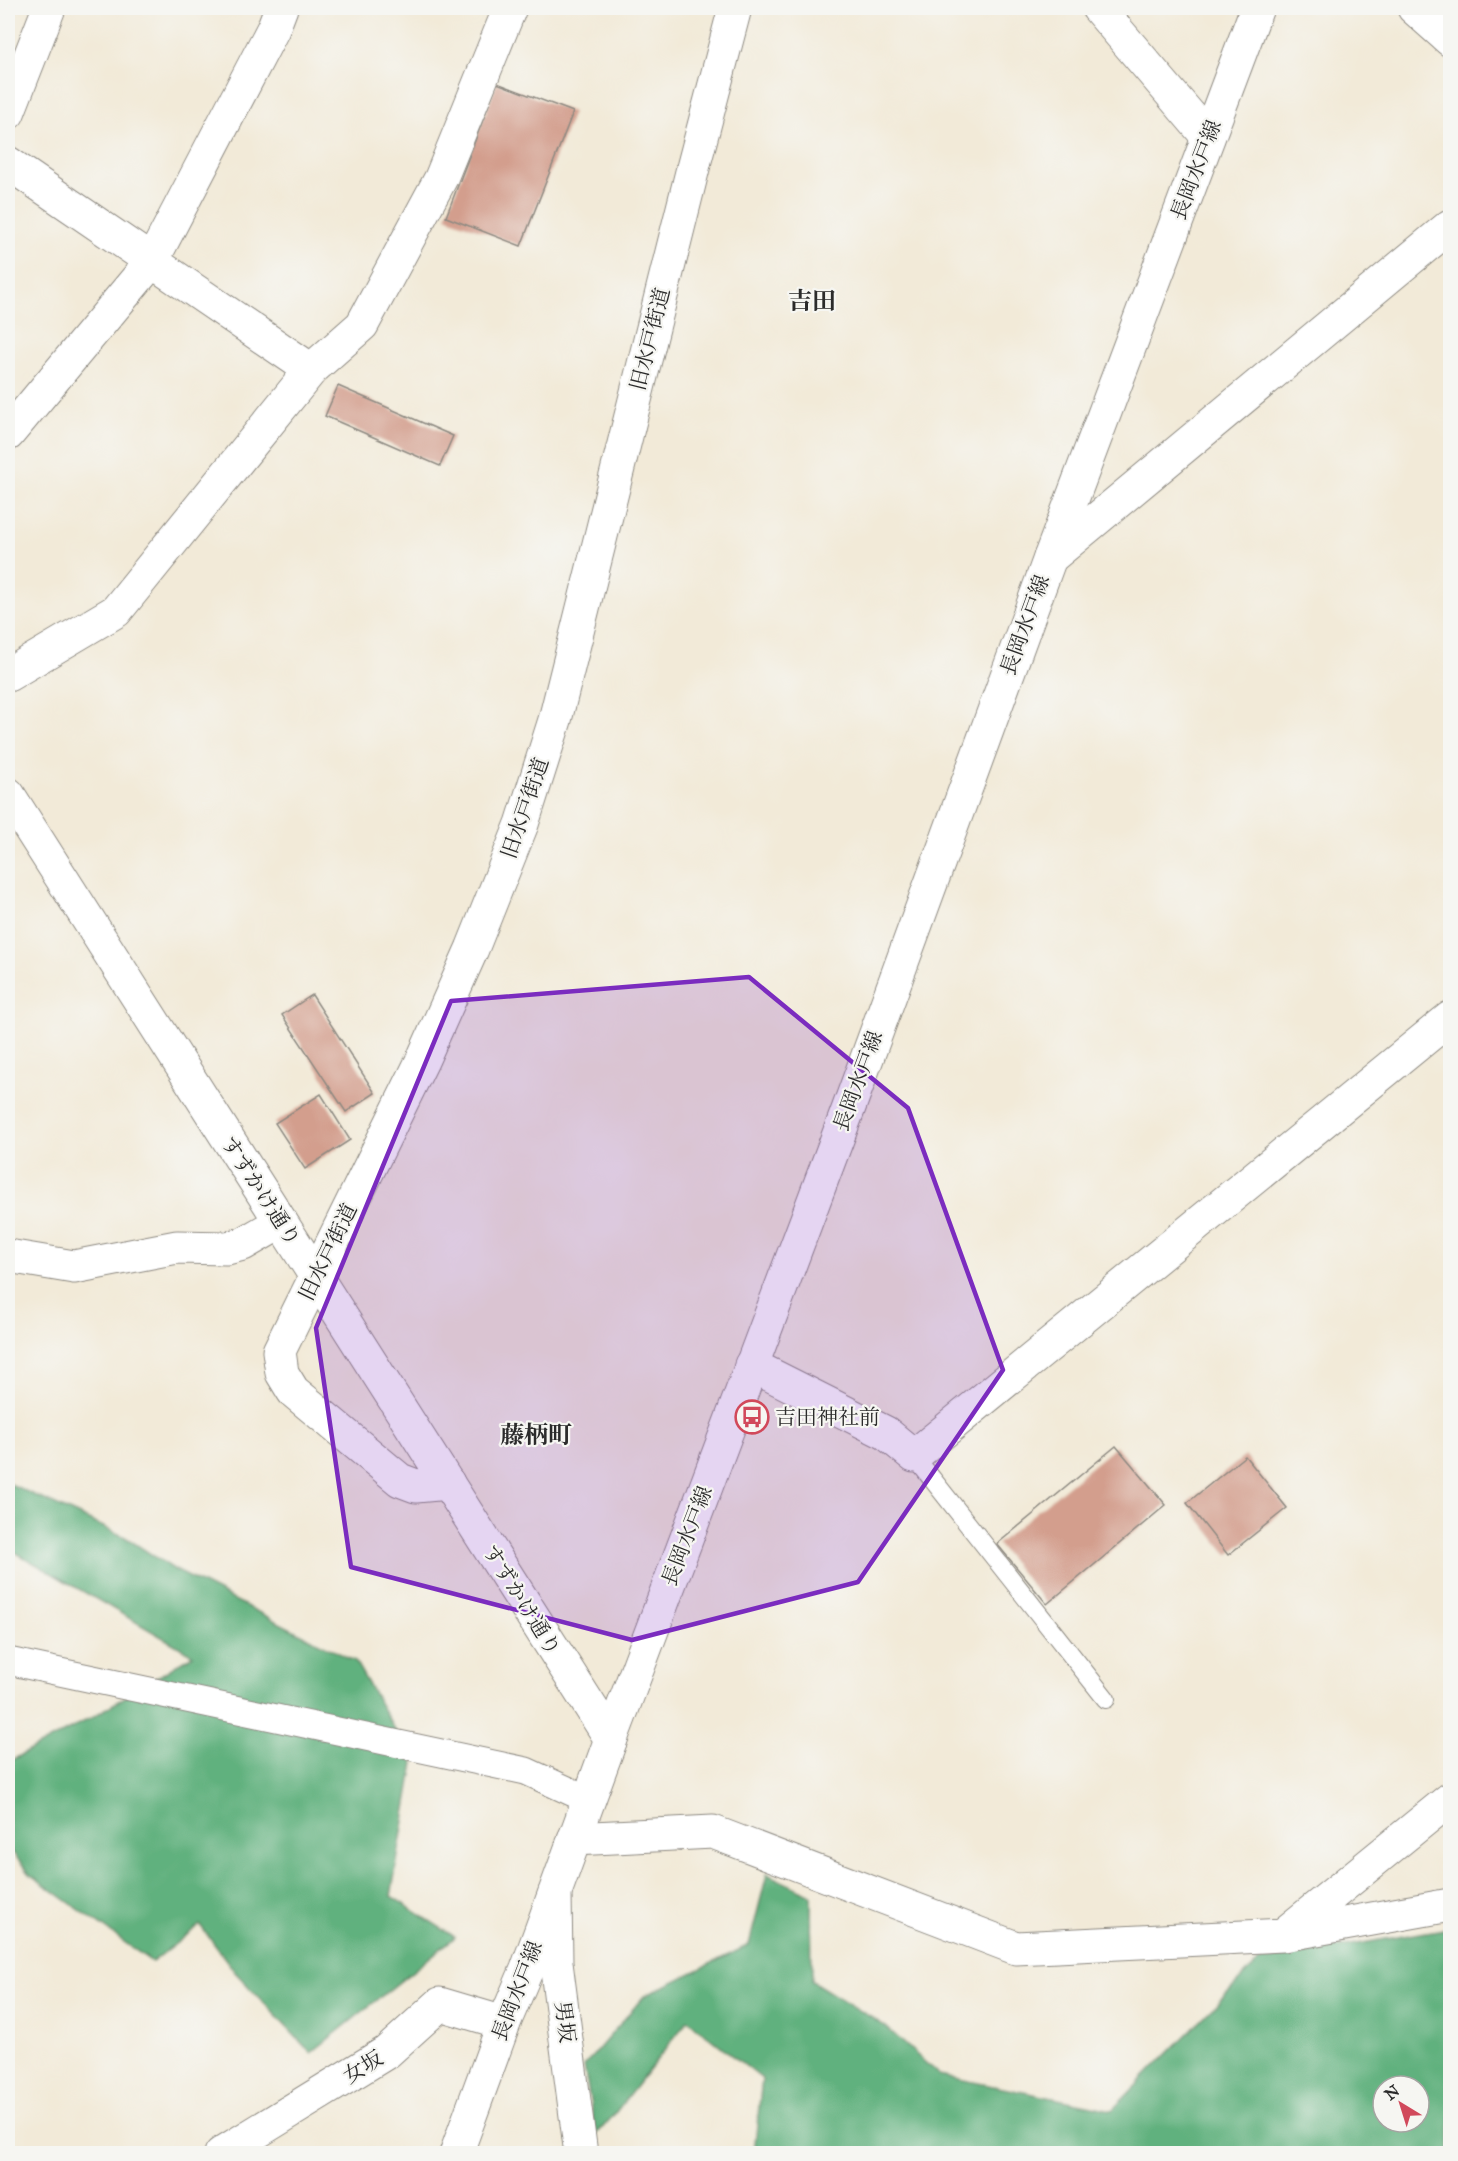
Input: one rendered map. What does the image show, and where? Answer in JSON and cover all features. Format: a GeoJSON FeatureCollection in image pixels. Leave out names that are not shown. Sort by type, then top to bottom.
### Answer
{"type":"FeatureCollection","features":[{"type":"Feature","properties":{"kind":"street"},"geometry":{"type":"LineString","coordinates":[[8,113],[49,8]]}},
{"type":"Feature","properties":{"kind":"street"},"geometry":{"type":"LineString","coordinates":[[8,434],[152,261],[273,29],[281,8]]}},
{"type":"Feature","properties":{"kind":"street"},"geometry":{"type":"LineString","coordinates":[[8,675],[116,611],[311,370],[362,325],[441,178],[510,8]]}},
{"type":"Feature","properties":{"kind":"street","name":"旧水戸街道"},"geometry":{"type":"LineString","coordinates":[[448,1483],[416,1486],[400,1480],[293,1391],[282,1373],[279,1351],[422,1061],[472,948],[522,824],[555,720],[735,8]]}},
{"type":"Feature","properties":{"kind":"street"},"geometry":{"type":"LineString","coordinates":[[1098,8],[1208,137]]}},
{"type":"Feature","properties":{"kind":"street","name":"長岡水戸線"},"geometry":{"type":"LineString","coordinates":[[456,2154],[504,2023],[527,1969],[852,1098],[1050,558],[1257,8]]}},
{"type":"Feature","properties":{"kind":"street"},"geometry":{"type":"LineString","coordinates":[[1414,8],[1450,40]]}},
{"type":"Feature","properties":{"kind":"street"},"geometry":{"type":"LineString","coordinates":[[8,163],[311,370]]}},
{"type":"Feature","properties":{"kind":"street"},"geometry":{"type":"LineString","coordinates":[[1050,558],[1450,226]]}},
{"type":"Feature","properties":{"kind":"street","name":"すずかけ通り"},"geometry":{"type":"LineString","coordinates":[[8,794],[611,1739]]}},
{"type":"Feature","properties":{"kind":"street"},"geometry":{"type":"LineString","coordinates":[[751,1365],[886,1433],[914,1456],[1450,1018]]}},
{"type":"Feature","properties":{"kind":"street"},"geometry":{"type":"LineString","coordinates":[[8,1256],[74,1267],[177,1247],[227,1248],[243,1244],[281,1222]]}},
{"type":"Feature","properties":{"kind":"street"},"geometry":{"type":"LineString","coordinates":[[8,1661],[526,1771],[589,1800]]}},
{"type":"Feature","properties":{"kind":"street"},"geometry":{"type":"LineString","coordinates":[[1283,1935],[1450,1799]]}},
{"type":"Feature","properties":{"kind":"street"},"geometry":{"type":"LineString","coordinates":[[574,1839],[713,1832],[1016,1948],[1283,1935],[1450,1905]]}},
{"type":"Feature","properties":{"kind":"street","name":"男坂"},"geometry":{"type":"LineString","coordinates":[[555,1891],[556,1963],[581,2154]]}},
{"type":"Feature","properties":{"kind":"street","name":"女坂"},"geometry":{"type":"LineString","coordinates":[[221,2154],[387,2052],[440,2004],[504,2023]]}},
{"type":"Feature","properties":{"kind":"lane"},"geometry":{"type":"LineString","coordinates":[[914,1456],[1106,1700]]}},
{"type":"Feature","properties":{"kind":"highlighted area"},"geometry":{"type":"Polygon","coordinates":[[[749,977],[908,1108],[1003,1370],[858,1582],[632,1640],[351,1567],[316,1328],[451,1001],[749,977]]]}},
{"type":"Feature","properties":{"kind":"green space"},"geometry":{"type":"Polygon","coordinates":[[[8,1483],[125,1537],[175,1570],[355,1661],[414,1763],[391,1896],[455,1937],[311,2053],[235,1972],[200,1925],[152,1962],[31,1875],[8,1847],[8,1762],[91,1718],[193,1655],[8,1548],[8,1483]]]}},
{"type":"Feature","properties":{"kind":"green space"},"geometry":{"type":"Polygon","coordinates":[[[767,1874],[811,1895],[812,1981],[885,2026],[939,2075],[1112,2110],[1259,1961],[1450,1928],[1450,2153],[754,2153],[762,2079],[688,2020],[596,2135],[584,2066],[644,1996],[749,1945],[767,1874]]]}},
{"type":"Feature","properties":{"kind":"building"},"geometry":{"type":"Polygon","coordinates":[[[497,83],[573,112],[521,246],[446,217],[497,83]]]}},
{"type":"Feature","properties":{"kind":"building"},"geometry":{"type":"Polygon","coordinates":[[[338,386],[453,436],[440,466],[325,416],[338,386]]]}},
{"type":"Feature","properties":{"kind":"building"},"geometry":{"type":"Polygon","coordinates":[[[312,995],[375,1093],[346,1112],[282,1015],[312,995]]]}},
{"type":"Feature","properties":{"kind":"building"},"geometry":{"type":"Polygon","coordinates":[[[321,1094],[350,1140],[305,1169],[275,1123],[321,1094]]]}},
{"type":"Feature","properties":{"kind":"building"},"geometry":{"type":"Polygon","coordinates":[[[1116,1446],[1166,1505],[1047,1604],[997,1544],[1116,1446]]]}},
{"type":"Feature","properties":{"kind":"building"},"geometry":{"type":"Polygon","coordinates":[[[1245,1456],[1287,1508],[1228,1555],[1187,1503],[1245,1456]]]}},
{"type":"Feature","properties":{"kind":"place","name":"吉田神社前"},"geometry":{"type":"Point","coordinates":[752,1417]}},
{"type":"Feature","properties":{"kind":"district","name":"吉田"},"geometry":{"type":"Point","coordinates":[812,301]}},
{"type":"Feature","properties":{"kind":"district","name":"藤柄町"},"geometry":{"type":"Point","coordinates":[536,1435]}}]}
